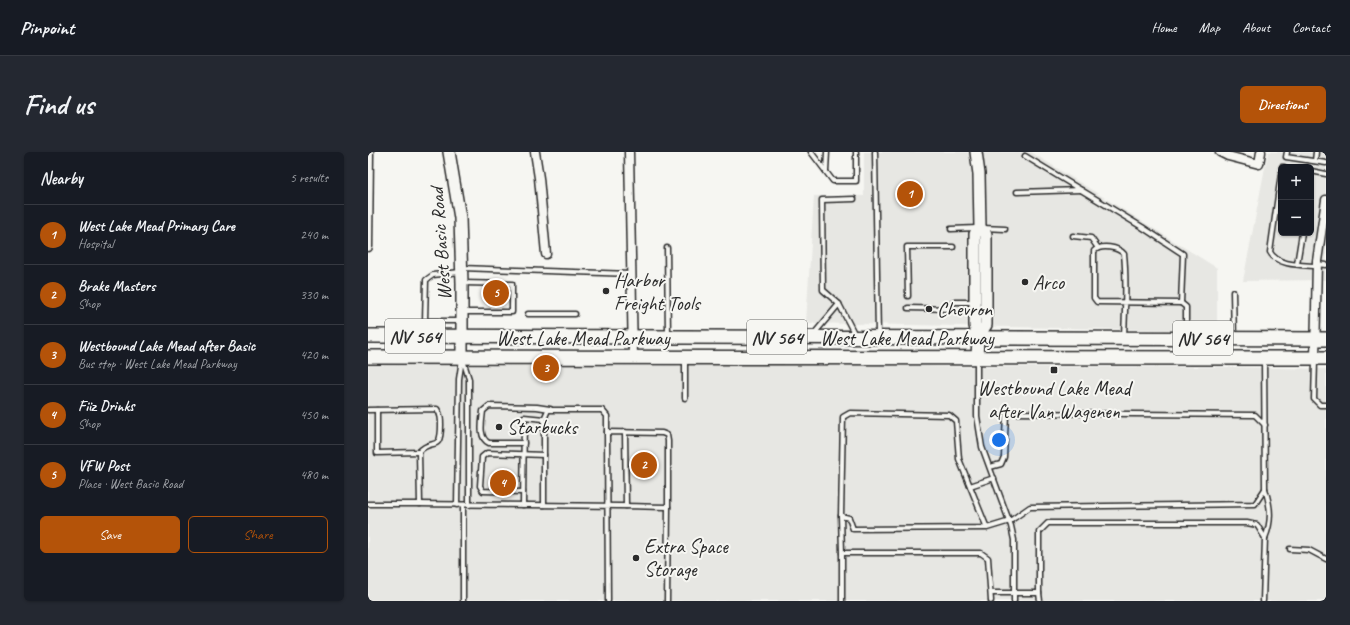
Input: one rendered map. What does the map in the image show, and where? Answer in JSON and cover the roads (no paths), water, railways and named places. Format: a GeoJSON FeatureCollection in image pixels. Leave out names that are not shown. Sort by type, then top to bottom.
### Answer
{"type":"FeatureCollection","features":[{"type":"Feature","properties":{"kind":"main road","name":"West Basic Road"},"geometry":{"type":"LineString","coordinates":[[448,152],[460,218],[462,358]]}},
{"type":"Feature","properties":{"kind":"main road"},"geometry":{"type":"LineString","coordinates":[[976,152],[979,174],[980,228],[975,234],[975,326],[978,337],[977,358]]}},
{"type":"Feature","properties":{"kind":"main road"},"geometry":{"type":"LineString","coordinates":[[978,337],[986,325],[986,234],[980,228]]}},
{"type":"Feature","properties":{"kind":"main road","name":"West Lake Mead Parkway"},"geometry":{"type":"LineString","coordinates":[[368,336],[1321,339]]}},
{"type":"Feature","properties":{"kind":"main road","name":"West Lake Mead Parkway"},"geometry":{"type":"LineString","coordinates":[[368,357],[1321,358]]}},
{"type":"Feature","properties":{"kind":"street"},"geometry":{"type":"LineString","coordinates":[[368,247],[369,152]]}},
{"type":"Feature","properties":{"kind":"street"},"geometry":{"type":"LineString","coordinates":[[534,152],[539,178],[546,254]]}},
{"type":"Feature","properties":{"kind":"street"},"geometry":{"type":"LineString","coordinates":[[629,152],[633,358]]}},
{"type":"Feature","properties":{"kind":"street"},"geometry":{"type":"LineString","coordinates":[[1220,152],[1228,156],[1259,164],[1261,152]]}},
{"type":"Feature","properties":{"kind":"street"},"geometry":{"type":"LineString","coordinates":[[1321,358],[1316,265],[1326,200]]}},
{"type":"Feature","properties":{"kind":"lane"},"geometry":{"type":"LineString","coordinates":[[811,152],[833,181],[856,181],[856,152]]}},
{"type":"Feature","properties":{"kind":"lane"},"geometry":{"type":"LineString","coordinates":[[826,172],[827,152]]}},
{"type":"Feature","properties":{"kind":"lane"},"geometry":{"type":"LineString","coordinates":[[875,152],[878,337]]}},
{"type":"Feature","properties":{"kind":"lane"},"geometry":{"type":"LineString","coordinates":[[1287,152],[1286,157],[1326,163]]}},
{"type":"Feature","properties":{"kind":"lane"},"geometry":{"type":"LineString","coordinates":[[1315,161],[1316,152]]}},
{"type":"Feature","properties":{"kind":"lane"},"geometry":{"type":"LineString","coordinates":[[1026,156],[1142,226],[1183,254],[1181,303]]}},
{"type":"Feature","properties":{"kind":"lane"},"geometry":{"type":"LineString","coordinates":[[1314,172],[1326,174]]}},
{"type":"Feature","properties":{"kind":"lane"},"geometry":{"type":"LineString","coordinates":[[1017,192],[1082,190]]}},
{"type":"Feature","properties":{"kind":"lane"},"geometry":{"type":"LineString","coordinates":[[1278,195],[1270,252],[1273,258],[1279,261],[1297,264],[1326,265]]}},
{"type":"Feature","properties":{"kind":"lane"},"geometry":{"type":"LineString","coordinates":[[854,199],[822,200],[823,290],[839,304],[856,337]]}},
{"type":"Feature","properties":{"kind":"lane"},"geometry":{"type":"LineString","coordinates":[[951,229],[1005,229]]}},
{"type":"Feature","properties":{"kind":"lane"},"geometry":{"type":"LineString","coordinates":[[1074,236],[1087,236],[1093,240],[1098,248]]}},
{"type":"Feature","properties":{"kind":"lane"},"geometry":{"type":"LineString","coordinates":[[1297,264],[1302,236]]}},
{"type":"Feature","properties":{"kind":"lane"},"geometry":{"type":"LineString","coordinates":[[908,296],[907,247],[953,247]]}},
{"type":"Feature","properties":{"kind":"lane"},"geometry":{"type":"LineString","coordinates":[[667,248],[668,337]]}},
{"type":"Feature","properties":{"kind":"lane"},"geometry":{"type":"LineString","coordinates":[[1124,338],[1125,303],[1124,254],[1116,248],[1098,248],[1093,253],[1095,300],[1097,302],[1125,303],[1181,303],[1186,307],[1186,338]]}},
{"type":"Feature","properties":{"kind":"lane"},"geometry":{"type":"LineString","coordinates":[[462,274],[512,284],[512,312],[425,321],[424,290],[426,280],[428,277],[438,274],[462,274],[631,274]]}},
{"type":"Feature","properties":{"kind":"lane"},"geometry":{"type":"LineString","coordinates":[[1233,292],[1234,338]]}},
{"type":"Feature","properties":{"kind":"lane"},"geometry":{"type":"LineString","coordinates":[[953,302],[975,302]]}},
{"type":"Feature","properties":{"kind":"lane"},"geometry":{"type":"LineString","coordinates":[[811,337],[839,304]]}},
{"type":"Feature","properties":{"kind":"lane"},"geometry":{"type":"LineString","coordinates":[[908,308],[953,308]]}},
{"type":"Feature","properties":{"kind":"lane"},"geometry":{"type":"LineString","coordinates":[[528,314],[575,314]]}},
{"type":"Feature","properties":{"kind":"lane"},"geometry":{"type":"LineString","coordinates":[[462,358],[469,379],[469,504]]}},
{"type":"Feature","properties":{"kind":"lane"},"geometry":{"type":"LineString","coordinates":[[457,505],[459,379],[462,358]]}},
{"type":"Feature","properties":{"kind":"lane"},"geometry":{"type":"LineString","coordinates":[[685,358],[685,398]]}},
{"type":"Feature","properties":{"kind":"lane"},"geometry":{"type":"LineString","coordinates":[[977,358],[977,416],[982,447],[1010,521],[1014,540],[1014,601]]}},
{"type":"Feature","properties":{"kind":"lane"},"geometry":{"type":"LineString","coordinates":[[1321,358],[1314,399],[1320,405],[1326,405]]}},
{"type":"Feature","properties":{"kind":"lane"},"geometry":{"type":"LineString","coordinates":[[1263,601],[1265,538],[1269,529],[1271,505],[1265,489],[1264,359]]}},
{"type":"Feature","properties":{"kind":"lane"},"geometry":{"type":"LineString","coordinates":[[524,443],[489,443],[485,441],[482,436],[482,428],[483,413],[486,408],[537,406],[552,409],[602,410],[607,416],[608,601]]}},
{"type":"Feature","properties":{"kind":"lane"},"geometry":{"type":"LineString","coordinates":[[368,410],[437,409],[440,414],[441,438],[438,443],[422,448],[419,452],[420,504]]}},
{"type":"Feature","properties":{"kind":"lane"},"geometry":{"type":"LineString","coordinates":[[544,505],[544,419],[548,410],[552,409]]}},
{"type":"Feature","properties":{"kind":"lane"},"geometry":{"type":"LineString","coordinates":[[377,410],[377,453],[419,452]]}},
{"type":"Feature","properties":{"kind":"lane"},"geometry":{"type":"LineString","coordinates":[[842,601],[841,516],[844,417],[850,413],[949,415],[956,421],[959,459],[986,528]]}},
{"type":"Feature","properties":{"kind":"lane"},"geometry":{"type":"LineString","coordinates":[[990,467],[1001,464],[1004,457],[1006,416],[1009,413],[1255,415],[1265,425]]}},
{"type":"Feature","properties":{"kind":"lane"},"geometry":{"type":"LineString","coordinates":[[523,505],[524,417],[544,419]]}},
{"type":"Feature","properties":{"kind":"lane"},"geometry":{"type":"LineString","coordinates":[[607,432],[662,433],[666,435],[668,441],[667,601]]}},
{"type":"Feature","properties":{"kind":"lane"},"geometry":{"type":"LineString","coordinates":[[625,432],[626,506]]}},
{"type":"Feature","properties":{"kind":"lane"},"geometry":{"type":"LineString","coordinates":[[523,492],[483,491],[480,486],[480,466],[482,457],[487,453],[544,455]]}},
{"type":"Feature","properties":{"kind":"lane"},"geometry":{"type":"LineString","coordinates":[[970,486],[994,478]]}},
{"type":"Feature","properties":{"kind":"lane"},"geometry":{"type":"LineString","coordinates":[[841,516],[849,518],[853,529],[986,528],[1010,521],[1030,507],[1255,504],[1265,489]]}},
{"type":"Feature","properties":{"kind":"lane"},"geometry":{"type":"LineString","coordinates":[[368,504],[668,507]]}},
{"type":"Feature","properties":{"kind":"lane"},"geometry":{"type":"LineString","coordinates":[[463,504],[463,601]]}},
{"type":"Feature","properties":{"kind":"lane"},"geometry":{"type":"LineString","coordinates":[[1040,601],[1039,532],[1048,523],[1247,523],[1257,525],[1265,538]]}},
{"type":"Feature","properties":{"kind":"lane"},"geometry":{"type":"LineString","coordinates":[[1290,549],[1309,550],[1326,559]]}},
{"type":"Feature","properties":{"kind":"lane"},"geometry":{"type":"LineString","coordinates":[[842,552],[981,553],[988,558],[991,601]]}},
{"type":"Feature","properties":{"kind":"lane"},"geometry":{"type":"LineString","coordinates":[[991,593],[1039,592]]}},
{"type":"Feature","properties":{"kind":"place","name":"West Lake Mead Primary Care"},"geometry":{"type":"Point","coordinates":[910,194]}},
{"type":"Feature","properties":{"kind":"place","name":"Arco"},"geometry":{"type":"Point","coordinates":[1025,282]}},
{"type":"Feature","properties":{"kind":"place","name":"Harbor Freight Tools"},"geometry":{"type":"Point","coordinates":[606,291]}},
{"type":"Feature","properties":{"kind":"place","name":"VFW Post"},"geometry":{"type":"Point","coordinates":[496,293]}},
{"type":"Feature","properties":{"kind":"place","name":"Chevron"},"geometry":{"type":"Point","coordinates":[929,309]}},
{"type":"Feature","properties":{"kind":"place","name":"Westbound Lake Mead after Basic"},"geometry":{"type":"Point","coordinates":[546,368]}},
{"type":"Feature","properties":{"kind":"place","name":"Westbound Lake Mead after Van Wagenen"},"geometry":{"type":"Point","coordinates":[1054,370]}},
{"type":"Feature","properties":{"kind":"place","name":"Starbucks"},"geometry":{"type":"Point","coordinates":[499,427]}},
{"type":"Feature","properties":{"kind":"place","name":"Brake Masters"},"geometry":{"type":"Point","coordinates":[644,465]}},
{"type":"Feature","properties":{"kind":"place","name":"Fiiz Drinks"},"geometry":{"type":"Point","coordinates":[503,483]}},
{"type":"Feature","properties":{"kind":"place","name":"Extra Space Storage"},"geometry":{"type":"Point","coordinates":[636,558]}}]}
